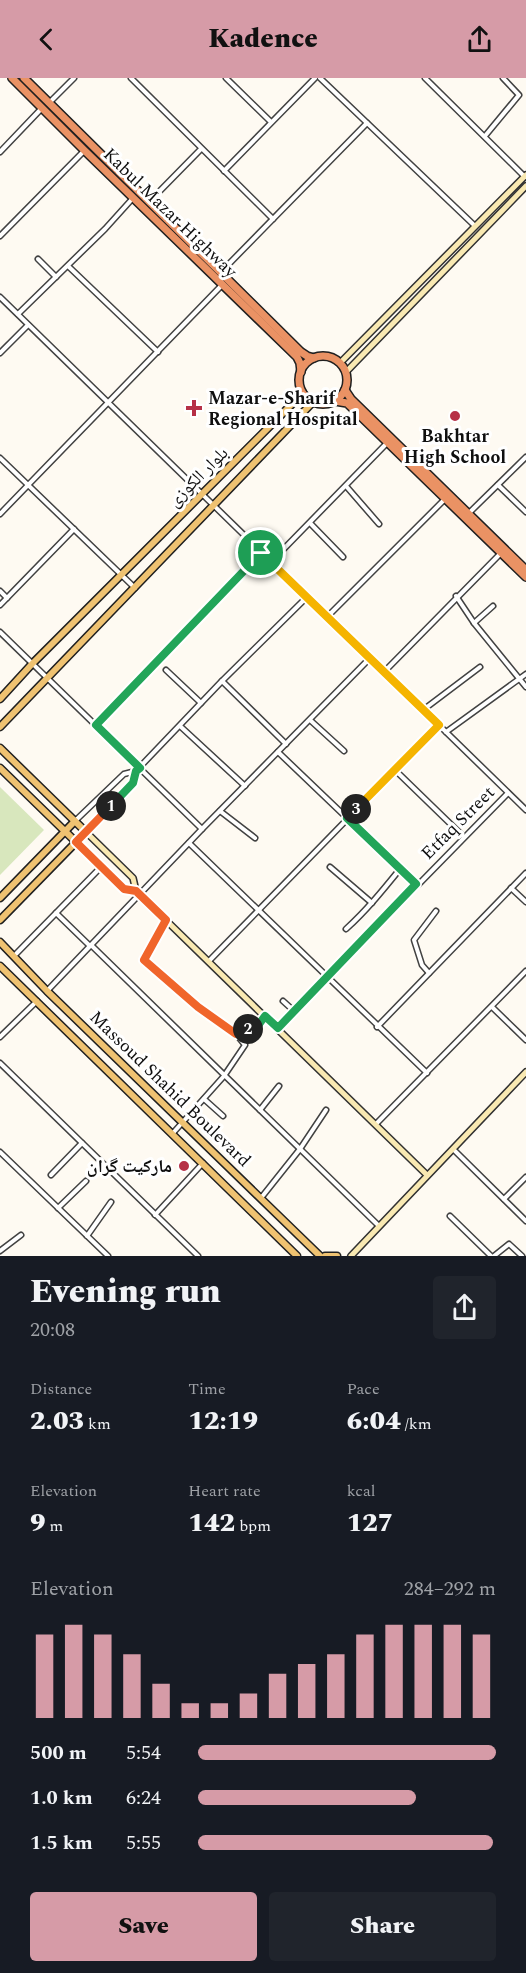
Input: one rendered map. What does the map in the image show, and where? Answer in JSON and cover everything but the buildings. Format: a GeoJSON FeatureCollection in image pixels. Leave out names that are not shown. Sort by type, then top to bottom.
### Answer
{"type":"FeatureCollection","features":[{"type":"Feature","properties":{"kind":"highway","name":"Kabul Mazar Highway"},"geometry":{"type":"LineString","coordinates":[[12,78],[297,357],[301,372]]}},
{"type":"Feature","properties":{"kind":"highway","name":"Kabul Mazar Highway"},"geometry":{"type":"LineString","coordinates":[[24,78],[301,352],[314,358]]}},
{"type":"Feature","properties":{"kind":"highway"},"geometry":{"type":"LineString","coordinates":[[328,357],[340,363],[346,372],[345,390],[335,401],[328,404],[313,402],[303,393],[300,386],[301,372],[308,361],[314,358],[328,357]]}},
{"type":"Feature","properties":{"kind":"highway"},"geometry":{"type":"LineString","coordinates":[[345,390],[351,399],[526,570]]}},
{"type":"Feature","properties":{"kind":"highway"},"geometry":{"type":"LineString","coordinates":[[335,401],[347,403],[526,577]]}},
{"type":"Feature","properties":{"kind":"main road","name":"بلوار الکوزی"},"geometry":{"type":"LineString","coordinates":[[0,699],[303,393]]}},
{"type":"Feature","properties":{"kind":"main road","name":"بلوار الکوزی"},"geometry":{"type":"LineString","coordinates":[[0,727],[313,402]]}},
{"type":"Feature","properties":{"kind":"main road"},"geometry":{"type":"LineString","coordinates":[[0,748],[86,832],[0,920]]}},
{"type":"Feature","properties":{"kind":"main road"},"geometry":{"type":"LineString","coordinates":[[0,768],[76,842]]}},
{"type":"Feature","properties":{"kind":"main road"},"geometry":{"type":"LineString","coordinates":[[0,898],[75,821]]}},
{"type":"Feature","properties":{"kind":"main road","name":"Massoud Shahid Boulevard"},"geometry":{"type":"LineString","coordinates":[[0,942],[47,991],[320,1256]]}},
{"type":"Feature","properties":{"kind":"main road","name":"Massoud Shahid Boulevard"},"geometry":{"type":"LineString","coordinates":[[1,969],[37,1000],[297,1256]]}},
{"type":"Feature","properties":{"kind":"main road"},"geometry":{"type":"LineString","coordinates":[[31,995],[41,985]]}},
{"type":"Feature","properties":{"kind":"main road"},"geometry":{"type":"LineString","coordinates":[[124,1086],[134,1075]]}},
{"type":"Feature","properties":{"kind":"main road"},"geometry":{"type":"LineString","coordinates":[[222,1182],[233,1172]]}},
{"type":"Feature","properties":{"kind":"main road"},"geometry":{"type":"LineString","coordinates":[[273,1232],[285,1222]]}},
{"type":"Feature","properties":{"kind":"main road"},"geometry":{"type":"LineString","coordinates":[[326,1256],[336,1256]]}},
{"type":"Feature","properties":{"kind":"street"},"geometry":{"type":"LineString","coordinates":[[49,104],[74,78]]}},
{"type":"Feature","properties":{"kind":"street"},"geometry":{"type":"LineString","coordinates":[[131,78],[273,219]]}},
{"type":"Feature","properties":{"kind":"street"},"geometry":{"type":"LineString","coordinates":[[226,78],[271,122]]}},
{"type":"Feature","properties":{"kind":"street"},"geometry":{"type":"LineString","coordinates":[[224,171],[315,78]]}},
{"type":"Feature","properties":{"kind":"street"},"geometry":{"type":"LineString","coordinates":[[320,78],[475,226]]}},
{"type":"Feature","properties":{"kind":"street"},"geometry":{"type":"LineString","coordinates":[[340,363],[526,176],[425,78]]}},
{"type":"Feature","properties":{"kind":"street"},"geometry":{"type":"LineString","coordinates":[[485,136],[519,95],[503,78]]}},
{"type":"Feature","properties":{"kind":"street"},"geometry":{"type":"LineString","coordinates":[[0,152],[42,108]]}},
{"type":"Feature","properties":{"kind":"street"},"geometry":{"type":"LineString","coordinates":[[220,273],[367,123]]}},
{"type":"Feature","properties":{"kind":"street"},"geometry":{"type":"LineString","coordinates":[[149,202],[201,150]]}},
{"type":"Feature","properties":{"kind":"street"},"geometry":{"type":"LineString","coordinates":[[0,236],[85,151]]}},
{"type":"Feature","properties":{"kind":"street"},"geometry":{"type":"LineString","coordinates":[[346,372],[526,186]]}},
{"type":"Feature","properties":{"kind":"street"},"geometry":{"type":"LineString","coordinates":[[18,314],[105,230],[133,197]]}},
{"type":"Feature","properties":{"kind":"street"},"geometry":{"type":"LineString","coordinates":[[38,259],[56,277]]}},
{"type":"Feature","properties":{"kind":"street"},"geometry":{"type":"LineString","coordinates":[[68,266],[158,352]]}},
{"type":"Feature","properties":{"kind":"street"},"geometry":{"type":"LineString","coordinates":[[0,514],[222,285]]}},
{"type":"Feature","properties":{"kind":"street"},"geometry":{"type":"LineString","coordinates":[[0,297],[526,810]]}},
{"type":"Feature","properties":{"kind":"street"},"geometry":{"type":"LineString","coordinates":[[0,353],[28,325]]}},
{"type":"Feature","properties":{"kind":"street"},"geometry":{"type":"LineString","coordinates":[[271,562],[388,443]]}},
{"type":"Feature","properties":{"kind":"street"},"geometry":{"type":"LineString","coordinates":[[469,514],[526,457]]}},
{"type":"Feature","properties":{"kind":"street"},"geometry":{"type":"LineString","coordinates":[[0,458],[135,588]]}},
{"type":"Feature","properties":{"kind":"street"},"geometry":{"type":"LineString","coordinates":[[498,485],[526,512]]}},
{"type":"Feature","properties":{"kind":"street"},"geometry":{"type":"LineString","coordinates":[[345,486],[379,524]]}},
{"type":"Feature","properties":{"kind":"street"},"geometry":{"type":"LineString","coordinates":[[327,617],[445,499]]}},
{"type":"Feature","properties":{"kind":"street"},"geometry":{"type":"LineString","coordinates":[[310,523],[343,556]]}},
{"type":"Feature","properties":{"kind":"street"},"geometry":{"type":"LineString","coordinates":[[0,605],[74,530]]}},
{"type":"Feature","properties":{"kind":"street"},"geometry":{"type":"LineString","coordinates":[[96,725],[261,553]]}},
{"type":"Feature","properties":{"kind":"street"},"geometry":{"type":"LineString","coordinates":[[384,672],[456,596],[501,553]]}},
{"type":"Feature","properties":{"kind":"street"},"geometry":{"type":"LineString","coordinates":[[0,591],[7,598]]}},
{"type":"Feature","properties":{"kind":"street"},"geometry":{"type":"LineString","coordinates":[[456,596],[474,623],[526,687]]}},
{"type":"Feature","properties":{"kind":"street"},"geometry":{"type":"LineString","coordinates":[[307,597],[201,703],[138,770],[133,783],[86,832],[133,878],[138,893],[427,1175]]}},
{"type":"Feature","properties":{"kind":"street"},"geometry":{"type":"LineString","coordinates":[[474,623],[493,606]]}},
{"type":"Feature","properties":{"kind":"street"},"geometry":{"type":"LineString","coordinates":[[0,632],[96,725],[138,770],[202,829]]}},
{"type":"Feature","properties":{"kind":"street"},"geometry":{"type":"LineString","coordinates":[[47,991],[138,893],[370,658]]}},
{"type":"Feature","properties":{"kind":"street"},"geometry":{"type":"LineString","coordinates":[[423,710],[480,667]]}},
{"type":"Feature","properties":{"kind":"street"},"geometry":{"type":"LineString","coordinates":[[166,670],[201,703]]}},
{"type":"Feature","properties":{"kind":"street"},"geometry":{"type":"LineString","coordinates":[[446,732],[526,674]]}},
{"type":"Feature","properties":{"kind":"street"},"geometry":{"type":"LineString","coordinates":[[222,681],[286,744]]}},
{"type":"Feature","properties":{"kind":"street"},"geometry":{"type":"LineString","coordinates":[[310,720],[344,751]]}},
{"type":"Feature","properties":{"kind":"street"},"geometry":{"type":"LineString","coordinates":[[209,961],[439,725]]}},
{"type":"Feature","properties":{"kind":"street"},"geometry":{"type":"LineString","coordinates":[[180,726],[244,786]]}},
{"type":"Feature","properties":{"kind":"street"},"geometry":{"type":"LineString","coordinates":[[278,752],[416,884]]}},
{"type":"Feature","properties":{"kind":"street"},"geometry":{"type":"LineString","coordinates":[[75,821],[123,774],[138,770]]}},
{"type":"Feature","properties":{"kind":"street"},"geometry":{"type":"LineString","coordinates":[[395,770],[464,837]]}},
{"type":"Feature","properties":{"kind":"street","name":"Etfaq Street"},"geometry":{"type":"LineString","coordinates":[[278,1028],[416,884],[508,793]]}},
{"type":"Feature","properties":{"kind":"street"},"geometry":{"type":"LineString","coordinates":[[519,803],[526,798]]}},
{"type":"Feature","properties":{"kind":"street"},"geometry":{"type":"LineString","coordinates":[[220,811],[255,838]]}},
{"type":"Feature","properties":{"kind":"street"},"geometry":{"type":"LineString","coordinates":[[76,842],[124,889],[138,893]]}},
{"type":"Feature","properties":{"kind":"street"},"geometry":{"type":"LineString","coordinates":[[189,843],[427,1073]]}},
{"type":"Feature","properties":{"kind":"street"},"geometry":{"type":"LineString","coordinates":[[14,956],[101,867]]}},
{"type":"Feature","properties":{"kind":"street"},"geometry":{"type":"LineString","coordinates":[[330,867],[372,903]]}},
{"type":"Feature","properties":{"kind":"street"},"geometry":{"type":"LineString","coordinates":[[346,929],[372,903],[400,869]]}},
{"type":"Feature","properties":{"kind":"street"},"geometry":{"type":"LineString","coordinates":[[377,1027],[526,873]]}},
{"type":"Feature","properties":{"kind":"street"},"geometry":{"type":"LineString","coordinates":[[511,888],[526,902]]}},
{"type":"Feature","properties":{"kind":"street"},"geometry":{"type":"LineString","coordinates":[[429,974],[422,964],[414,940],[436,910]]}},
{"type":"Feature","properties":{"kind":"street"},"geometry":{"type":"LineString","coordinates":[[56,913],[379,1226]]}},
{"type":"Feature","properties":{"kind":"street"},"geometry":{"type":"LineString","coordinates":[[166,920],[144,960],[198,1007],[236,1034],[245,1045],[224,1076],[173,1134]]}},
{"type":"Feature","properties":{"kind":"street"},"geometry":{"type":"LineString","coordinates":[[376,1124],[526,971]]}},
{"type":"Feature","properties":{"kind":"street"},"geometry":{"type":"LineString","coordinates":[[0,1037],[37,1000]]}},
{"type":"Feature","properties":{"kind":"street"},"geometry":{"type":"LineString","coordinates":[[284,1000],[294,1011]]}},
{"type":"Feature","properties":{"kind":"street"},"geometry":{"type":"LineString","coordinates":[[492,1007],[526,1040]]}},
{"type":"Feature","properties":{"kind":"street"},"geometry":{"type":"LineString","coordinates":[[236,1034],[257,1027],[265,1016]]}},
{"type":"Feature","properties":{"kind":"street"},"geometry":{"type":"LineString","coordinates":[[0,1063],[198,1256]]}},
{"type":"Feature","properties":{"kind":"street"},"geometry":{"type":"LineString","coordinates":[[351,1256],[526,1072]]}},
{"type":"Feature","properties":{"kind":"street"},"geometry":{"type":"LineString","coordinates":[[260,1110],[279,1086]]}},
{"type":"Feature","properties":{"kind":"street"},"geometry":{"type":"LineString","coordinates":[[204,1099],[223,1116]]}},
{"type":"Feature","properties":{"kind":"street"},"geometry":{"type":"LineString","coordinates":[[261,1199],[300,1149],[326,1110]]}},
{"type":"Feature","properties":{"kind":"street"},"geometry":{"type":"LineString","coordinates":[[51,1175],[82,1143]]}},
{"type":"Feature","properties":{"kind":"street"},"geometry":{"type":"LineString","coordinates":[[452,1149],[526,1221]]}},
{"type":"Feature","properties":{"kind":"street"},"geometry":{"type":"LineString","coordinates":[[0,1152],[108,1256]]}},
{"type":"Feature","properties":{"kind":"street"},"geometry":{"type":"LineString","coordinates":[[155,1215],[203,1163]]}},
{"type":"Feature","properties":{"kind":"street"},"geometry":{"type":"LineString","coordinates":[[504,1199],[526,1177]]}},
{"type":"Feature","properties":{"kind":"street"},"geometry":{"type":"LineString","coordinates":[[58,1208],[86,1181]]}},
{"type":"Feature","properties":{"kind":"street"},"geometry":{"type":"LineString","coordinates":[[87,1236],[111,1202]]}},
{"type":"Feature","properties":{"kind":"street"},"geometry":{"type":"LineString","coordinates":[[450,1216],[492,1256],[509,1244],[522,1256]]}},
{"type":"Feature","properties":{"kind":"street"},"geometry":{"type":"LineString","coordinates":[[0,1251],[21,1235]]}},
{"type":"Feature","properties":{"kind":"green space"},"geometry":{"type":"Polygon","coordinates":[[[0,787],[44,830],[0,875],[0,787]]]}},
{"type":"Feature","properties":{"kind":"place","name":"Mazar-e-Sharif Regional Hospital"},"geometry":{"type":"Point","coordinates":[194,408]}},
{"type":"Feature","properties":{"kind":"place","name":"Bakhtar High School"},"geometry":{"type":"Point","coordinates":[455,416]}},
{"type":"Feature","properties":{"kind":"place","name":"مارکیت گران"},"geometry":{"type":"Point","coordinates":[184,1166]}},
{"type":"Feature","properties":{"kind":"route"},"geometry":{"type":"LineString","coordinates":[[261,553],[439,725],[347,818],[416,884],[278,1028],[265,1016],[257,1027],[236,1034],[198,1007],[144,960],[166,920],[136,891],[124,889],[76,842],[133,783],[136,771],[140,768],[96,725],[261,553]]}}]}
